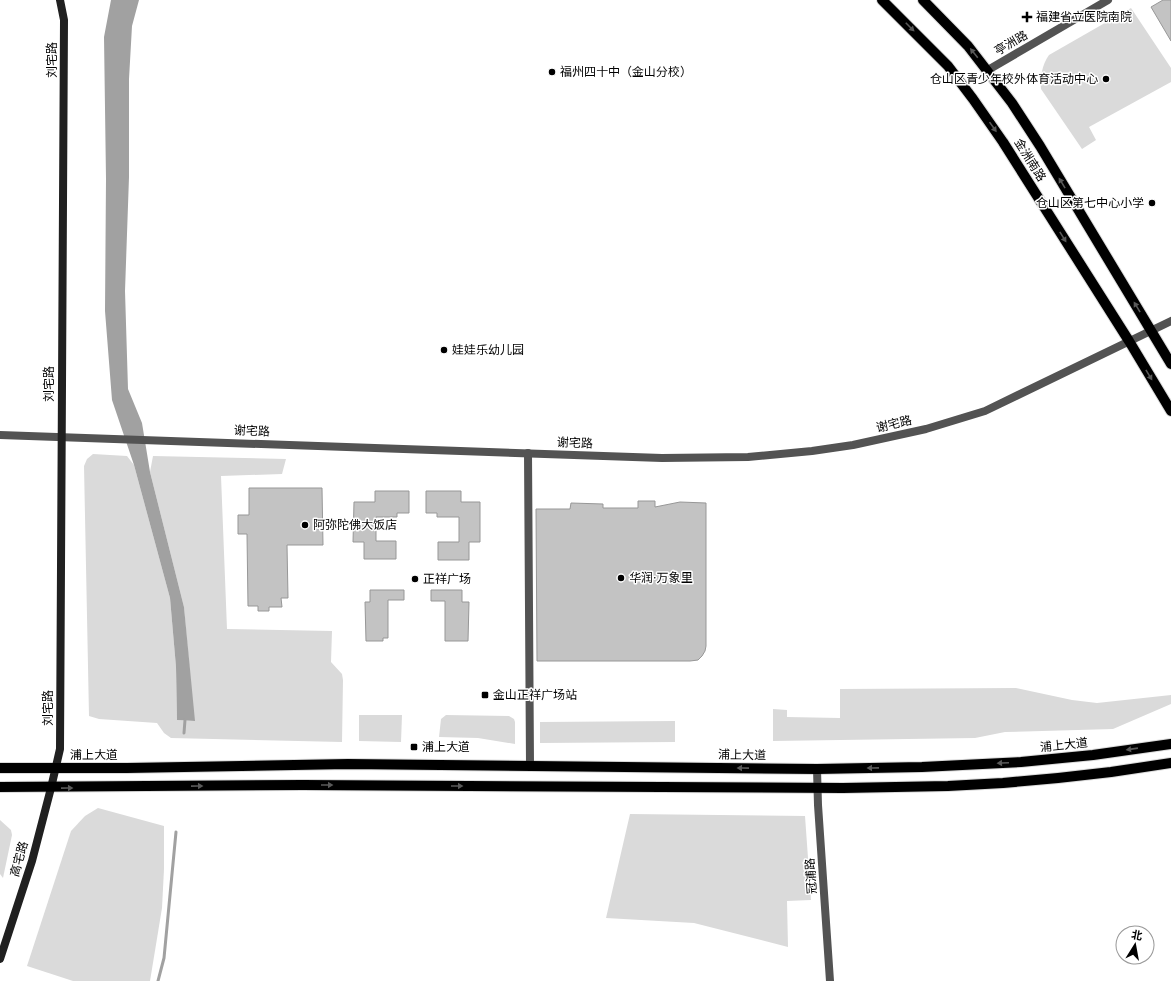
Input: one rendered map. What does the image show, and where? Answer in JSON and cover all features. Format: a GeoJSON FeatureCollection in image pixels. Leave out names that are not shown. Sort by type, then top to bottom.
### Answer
{"type":"FeatureCollection","features":[{"type":"Feature","properties":{"kind":"main road","name":"刘宅路"},"geometry":{"type":"LineString","coordinates":[[52,788],[60,749],[64,20],[60,0]]}},
{"type":"Feature","properties":{"kind":"main road","name":"金洲南路"},"geometry":{"type":"LineString","coordinates":[[882,0],[948,66],[973,99],[1003,142],[1129,342],[1171,412]]}},
{"type":"Feature","properties":{"kind":"main road","name":"金洲南路"},"geometry":{"type":"LineString","coordinates":[[923,0],[958,35],[988,70],[1012,103],[1040,146],[1171,364]]}},
{"type":"Feature","properties":{"kind":"main road","name":"浦上大道"},"geometry":{"type":"LineString","coordinates":[[0,768],[348,764],[817,769],[922,767],[1035,761],[1093,755],[1171,744]]}},
{"type":"Feature","properties":{"kind":"main road"},"geometry":{"type":"LineString","coordinates":[[0,787],[52,788],[303,785],[817,787],[948,786],[996,784],[1084,776],[1171,763]]}},
{"type":"Feature","properties":{"kind":"main road","name":"高宅路"},"geometry":{"type":"LineString","coordinates":[[0,959],[32,860],[52,788]]}},
{"type":"Feature","properties":{"kind":"street","name":"亭洲路"},"geometry":{"type":"LineString","coordinates":[[988,70],[1108,0]]}},
{"type":"Feature","properties":{"kind":"street","name":"谢宅路"},"geometry":{"type":"LineString","coordinates":[[0,435],[662,458],[741,457],[812,451],[853,445],[926,429],[985,411],[1171,321]]}},
{"type":"Feature","properties":{"kind":"street"},"geometry":{"type":"LineString","coordinates":[[528,453],[530,765]]}},
{"type":"Feature","properties":{"kind":"street","name":"冠浦路"},"geometry":{"type":"LineString","coordinates":[[817,769],[830,981]]}},
{"type":"Feature","properties":{"kind":"shaded area"},"geometry":{"type":"Polygon","coordinates":[[[111,0],[139,0],[132,26],[129,79],[129,177],[125,291],[128,389],[142,423],[150,472],[184,607],[195,721],[177,720],[176,667],[170,598],[134,465],[112,400],[105,311],[106,179],[104,37],[111,0]]]}},
{"type":"Feature","properties":{"kind":"shaded area","name":"仓山区青少年校外体育活动中心"},"geometry":{"type":"Polygon","coordinates":[[[1131,8],[1171,68],[1171,82],[1089,127],[1096,140],[1082,149],[1041,89],[1043,67],[1049,55],[1131,8]]]}},
{"type":"Feature","properties":{"kind":"shaded area"},"geometry":{"type":"Polygon","coordinates":[[[93,454],[127,456],[134,465],[170,598],[176,667],[177,720],[194,721],[184,607],[150,472],[153,456],[286,459],[282,474],[221,476],[227,629],[332,631],[331,662],[342,674],[343,680],[342,742],[171,738],[164,733],[157,723],[99,719],[89,716],[84,466],[87,459],[93,454]]]}},
{"type":"Feature","properties":{"kind":"shaded area"},"geometry":{"type":"Polygon","coordinates":[[[1016,688],[1072,700],[1097,703],[1171,695],[1171,704],[1113,729],[1005,732],[975,738],[773,741],[773,709],[787,710],[787,717],[840,718],[840,689],[1016,688]]]}},
{"type":"Feature","properties":{"kind":"shaded area"},"geometry":{"type":"Polygon","coordinates":[[[359,715],[402,715],[401,742],[359,741],[359,715]]]}},
{"type":"Feature","properties":{"kind":"shaded area"},"geometry":{"type":"Polygon","coordinates":[[[446,715],[509,716],[514,719],[515,722],[515,744],[478,738],[439,737],[441,719],[446,715]]]}},
{"type":"Feature","properties":{"kind":"shaded area"},"geometry":{"type":"Polygon","coordinates":[[[675,721],[675,742],[540,743],[540,722],[675,721]]]}},
{"type":"Feature","properties":{"kind":"shaded area"},"geometry":{"type":"Polygon","coordinates":[[[98,808],[164,826],[162,908],[150,981],[73,981],[27,966],[71,831],[85,816],[98,808]]]}},
{"type":"Feature","properties":{"kind":"shaded area"},"geometry":{"type":"Polygon","coordinates":[[[630,814],[805,816],[811,900],[787,901],[788,947],[694,923],[606,918],[630,814]]]}},
{"type":"Feature","properties":{"kind":"shaded area"},"geometry":{"type":"Polygon","coordinates":[[[0,820],[11,830],[12,835],[3,878],[0,874],[0,820]]]}},
{"type":"Feature","properties":{"kind":"building"},"geometry":{"type":"Polygon","coordinates":[[[1163,0],[1171,0],[1171,41],[1151,7],[1163,0]]]}},
{"type":"Feature","properties":{"kind":"building"},"geometry":{"type":"Polygon","coordinates":[[[249,488],[322,488],[323,545],[287,545],[288,598],[281,598],[282,607],[269,607],[269,611],[258,611],[258,606],[248,606],[247,534],[238,534],[238,515],[249,515],[249,488]]]}},
{"type":"Feature","properties":{"kind":"building"},"geometry":{"type":"Polygon","coordinates":[[[375,491],[409,491],[409,513],[397,513],[397,517],[376,517],[376,541],[396,541],[396,559],[364,559],[364,542],[353,542],[354,502],[375,502],[375,491]]]}},
{"type":"Feature","properties":{"kind":"building"},"geometry":{"type":"Polygon","coordinates":[[[426,491],[461,491],[461,502],[480,502],[480,542],[469,542],[469,560],[438,560],[438,542],[459,542],[459,517],[437,517],[437,513],[426,513],[426,491]]]}},
{"type":"Feature","properties":{"kind":"building","name":"华润·万象里"},"geometry":{"type":"Polygon","coordinates":[[[638,501],[655,501],[655,507],[680,502],[706,503],[706,646],[702,656],[698,660],[690,661],[537,661],[536,509],[570,509],[571,503],[603,504],[603,508],[638,508],[638,501]]]}},
{"type":"Feature","properties":{"kind":"building"},"geometry":{"type":"Polygon","coordinates":[[[370,590],[404,590],[404,600],[388,600],[388,638],[383,638],[383,641],[366,641],[365,602],[370,602],[370,590]]]}},
{"type":"Feature","properties":{"kind":"building"},"geometry":{"type":"Polygon","coordinates":[[[431,590],[462,590],[462,602],[469,602],[468,641],[445,641],[445,601],[431,601],[431,590]]]}},
{"type":"Feature","properties":{"kind":"waterway"},"geometry":{"type":"LineString","coordinates":[[184,733],[185,720]]}},
{"type":"Feature","properties":{"kind":"waterway"},"geometry":{"type":"LineString","coordinates":[[158,981],[164,958],[176,832]]}},
{"type":"Feature","properties":{"kind":"place","name":"福建省立医院南院"},"geometry":{"type":"Point","coordinates":[1027,17]}},
{"type":"Feature","properties":{"kind":"place","name":"福州四十中（金山分校）"},"geometry":{"type":"Point","coordinates":[552,72]}},
{"type":"Feature","properties":{"kind":"place","name":"仓山区青少年校外体育活动中心"},"geometry":{"type":"Point","coordinates":[1106,79]}},
{"type":"Feature","properties":{"kind":"place","name":"仓山区第七中心小学"},"geometry":{"type":"Point","coordinates":[1152,203]}},
{"type":"Feature","properties":{"kind":"place","name":"娃娃乐幼儿园"},"geometry":{"type":"Point","coordinates":[444,350]}},
{"type":"Feature","properties":{"kind":"place","name":"阿弥陀佛大饭店"},"geometry":{"type":"Point","coordinates":[305,525]}},
{"type":"Feature","properties":{"kind":"place","name":"华润·万象里"},"geometry":{"type":"Point","coordinates":[621,578]}},
{"type":"Feature","properties":{"kind":"place","name":"正祥广场"},"geometry":{"type":"Point","coordinates":[415,579]}},
{"type":"Feature","properties":{"kind":"place","name":"金山正祥广场站"},"geometry":{"type":"Point","coordinates":[485,695]}},
{"type":"Feature","properties":{"kind":"place","name":"浦上大道"},"geometry":{"type":"Point","coordinates":[414,747]}}]}
